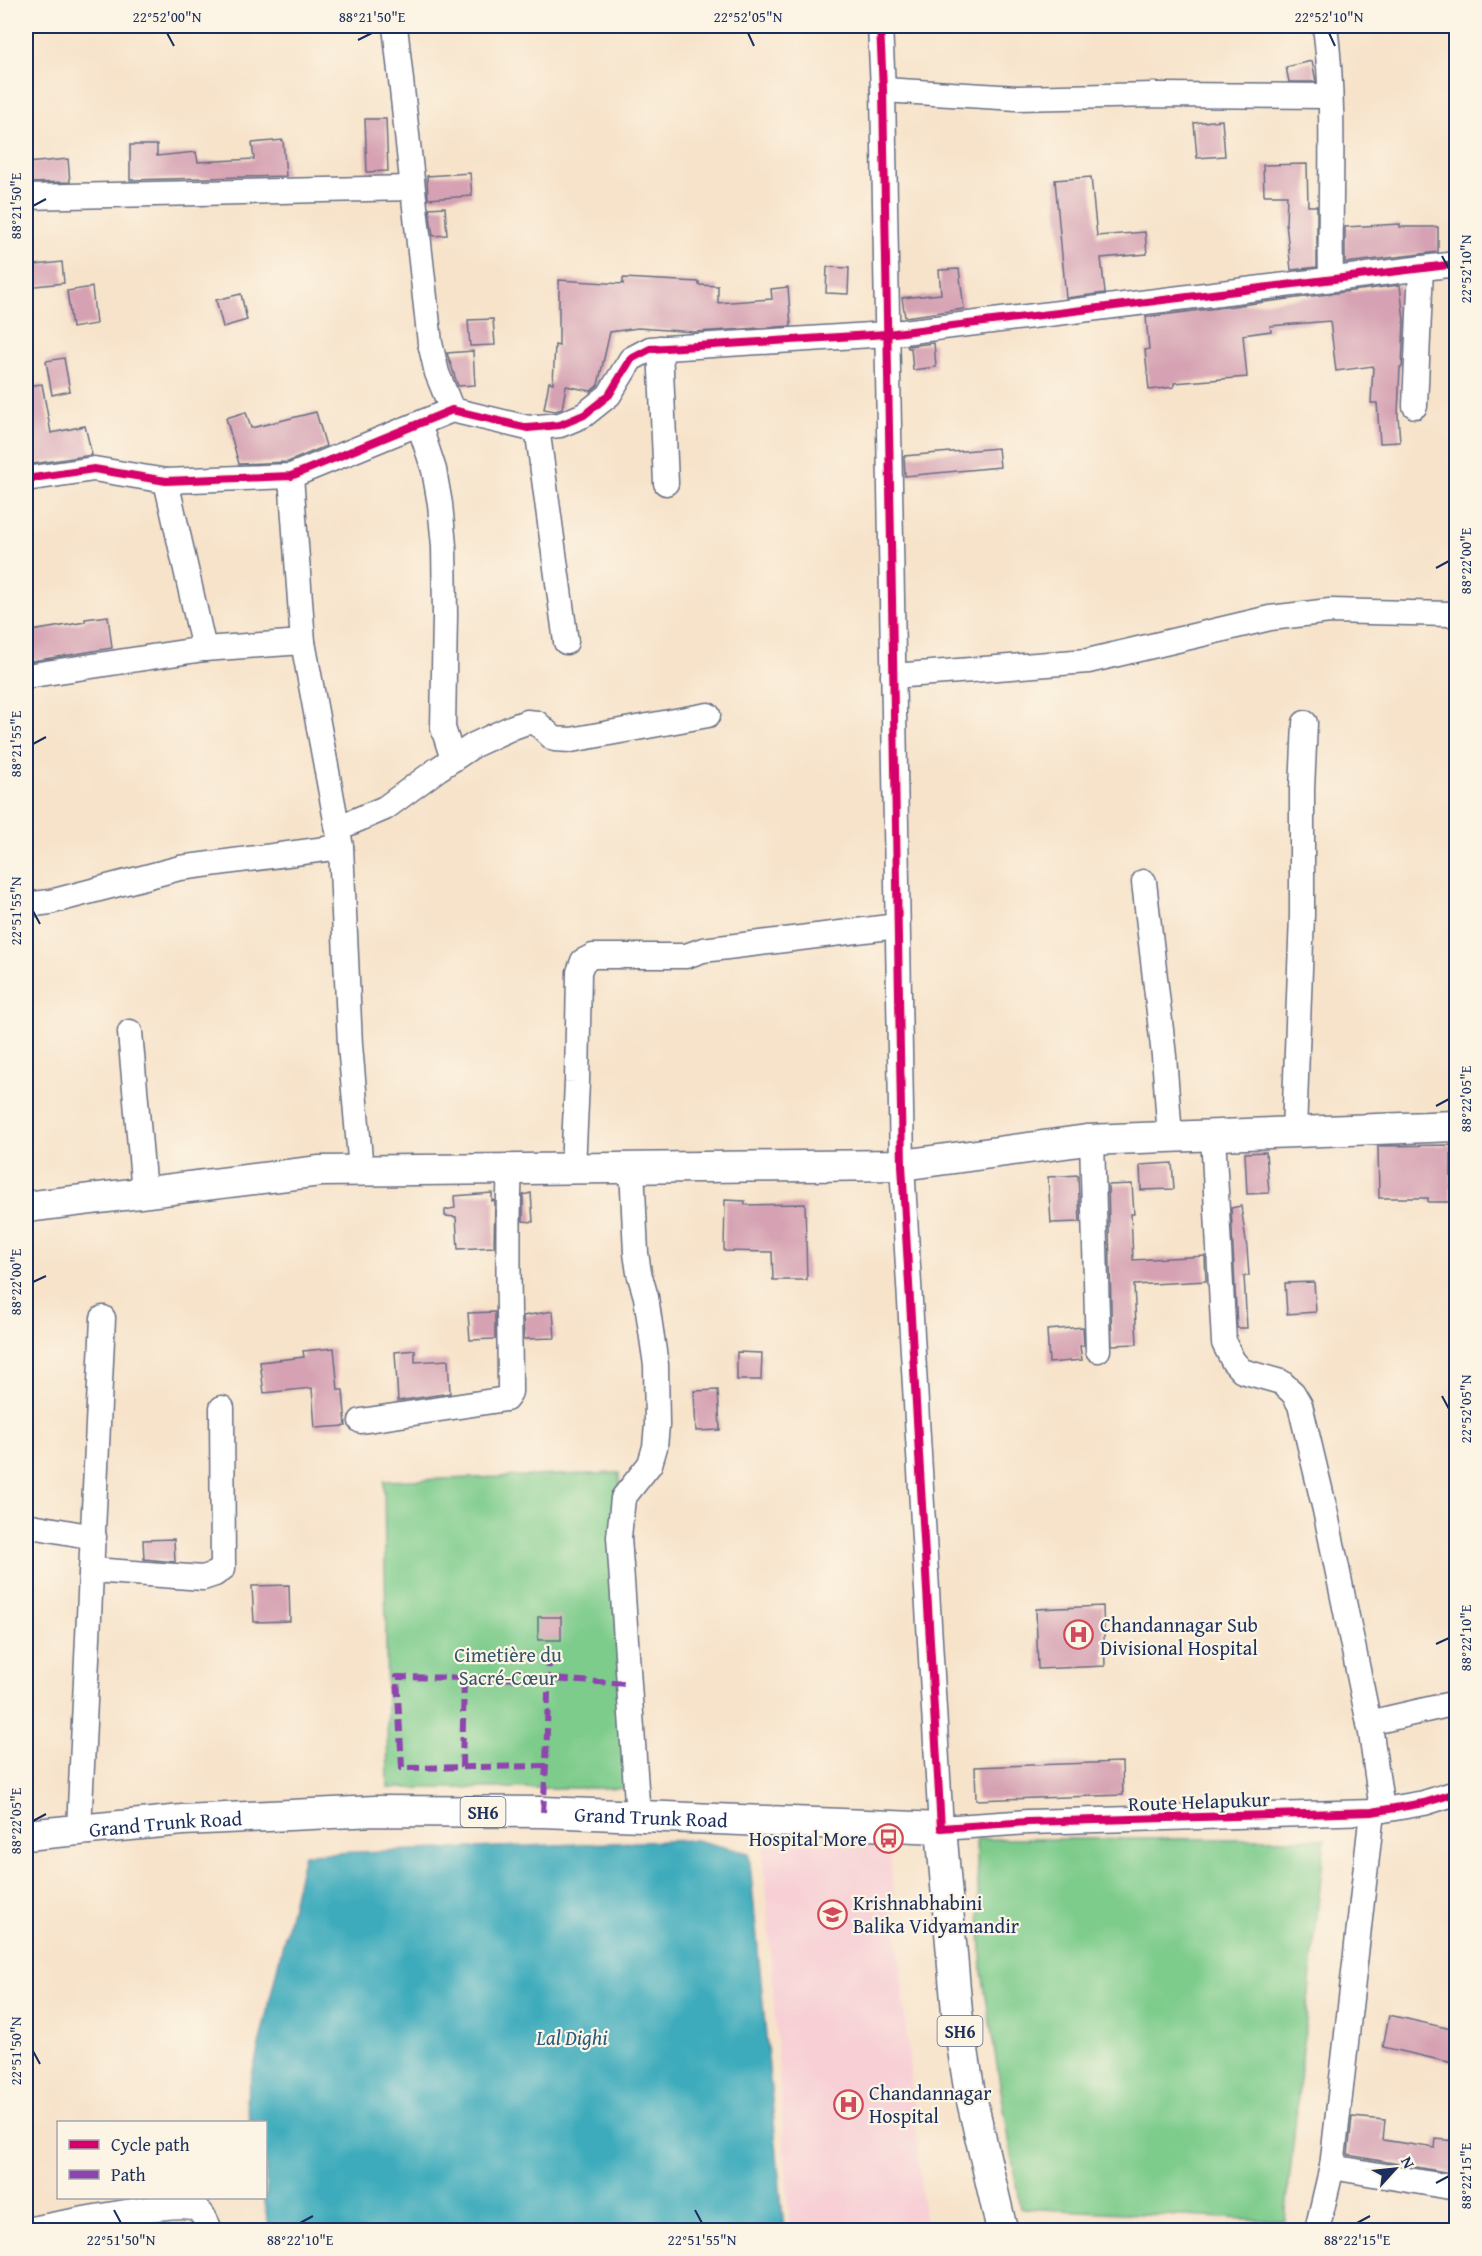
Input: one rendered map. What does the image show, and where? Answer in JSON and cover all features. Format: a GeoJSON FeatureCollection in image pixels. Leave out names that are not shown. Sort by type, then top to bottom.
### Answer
{"type":"FeatureCollection","features":[{"type":"Feature","properties":{"kind":"main road"},"geometry":{"type":"LineString","coordinates":[[26,1207],[320,1171],[902,1165],[1092,1140],[1456,1126]]}},
{"type":"Feature","properties":{"kind":"main road","name":"Grand Trunk Road"},"geometry":{"type":"LineString","coordinates":[[26,1835],[183,1820],[376,1811],[543,1812],[866,1823],[941,1828]]}},
{"type":"Feature","properties":{"kind":"main road","name":"SH6"},"geometry":{"type":"LineString","coordinates":[[941,1828],[957,2012],[969,2088],[1002,2230]]}},
{"type":"Feature","properties":{"kind":"street"},"geometry":{"type":"LineString","coordinates":[[395,26],[429,343],[437,373],[452,410]]}},
{"type":"Feature","properties":{"kind":"street"},"geometry":{"type":"LineString","coordinates":[[880,26],[902,1165],[941,1828]]}},
{"type":"Feature","properties":{"kind":"street"},"geometry":{"type":"LineString","coordinates":[[1325,26],[1330,96],[1331,279]]}},
{"type":"Feature","properties":{"kind":"street"},"geometry":{"type":"LineString","coordinates":[[883,90],[1017,98],[1155,95],[1330,96]]}},
{"type":"Feature","properties":{"kind":"street"},"geometry":{"type":"LineString","coordinates":[[26,197],[411,189]]}},
{"type":"Feature","properties":{"kind":"street"},"geometry":{"type":"LineString","coordinates":[[26,479],[94,469],[166,481],[291,476],[452,410],[528,428],[560,425],[584,415],[609,394],[631,359],[650,349],[887,334],[1456,264]]}},
{"type":"Feature","properties":{"kind":"street"},"geometry":{"type":"LineString","coordinates":[[1414,406],[1421,268]]}},
{"type":"Feature","properties":{"kind":"street"},"geometry":{"type":"LineString","coordinates":[[660,348],[666,483]]}},
{"type":"Feature","properties":{"kind":"street"},"geometry":{"type":"LineString","coordinates":[[419,424],[434,470],[440,504],[444,546],[445,615],[443,728],[453,759]]}},
{"type":"Feature","properties":{"kind":"street"},"geometry":{"type":"LineString","coordinates":[[537,427],[566,642]]}},
{"type":"Feature","properties":{"kind":"street"},"geometry":{"type":"LineString","coordinates":[[291,476],[303,642],[339,837],[350,1045],[362,1170]]}},
{"type":"Feature","properties":{"kind":"street"},"geometry":{"type":"LineString","coordinates":[[166,481],[204,649]]}},
{"type":"Feature","properties":{"kind":"street"},"geometry":{"type":"LineString","coordinates":[[893,676],[1088,661],[1270,618],[1330,611],[1449,614]]}},
{"type":"Feature","properties":{"kind":"street"},"geometry":{"type":"LineString","coordinates":[[26,676],[204,649],[303,642]]}},
{"type":"Feature","properties":{"kind":"street"},"geometry":{"type":"LineString","coordinates":[[26,905],[50,902],[180,868],[339,837],[385,808],[474,745],[527,722],[537,723],[554,739],[571,740],[708,715]]}},
{"type":"Feature","properties":{"kind":"street"},"geometry":{"type":"LineString","coordinates":[[1294,1132],[1302,915],[1302,789],[1305,723]]}},
{"type":"Feature","properties":{"kind":"street"},"geometry":{"type":"LineString","coordinates":[[1144,882],[1164,1056],[1170,1137]]}},
{"type":"Feature","properties":{"kind":"street"},"geometry":{"type":"LineString","coordinates":[[573,1168],[579,972],[583,961],[593,956],[686,956],[704,950],[897,926]]}},
{"type":"Feature","properties":{"kind":"street"},"geometry":{"type":"LineString","coordinates":[[130,1032],[144,1192]]}},
{"type":"Feature","properties":{"kind":"street"},"geometry":{"type":"LineString","coordinates":[[1213,1135],[1224,1343],[1233,1361],[1242,1371],[1281,1382],[1293,1393],[1300,1405],[1325,1510],[1369,1723],[1378,1811],[1332,2167],[1317,2230]]}},
{"type":"Feature","properties":{"kind":"street"},"geometry":{"type":"LineString","coordinates":[[1092,1140],[1098,1350]]}},
{"type":"Feature","properties":{"kind":"street"},"geometry":{"type":"LineString","coordinates":[[632,1168],[636,1253],[646,1297],[656,1365],[657,1425],[655,1447],[650,1464],[623,1498],[619,1537],[638,1817]]}},
{"type":"Feature","properties":{"kind":"street"},"geometry":{"type":"LineString","coordinates":[[361,1421],[506,1399],[510,1392],[507,1221],[510,1169]]}},
{"type":"Feature","properties":{"kind":"street"},"geometry":{"type":"LineString","coordinates":[[79,1829],[103,1318]]}},
{"type":"Feature","properties":{"kind":"street"},"geometry":{"type":"LineString","coordinates":[[92,1570],[203,1578],[223,1568],[222,1408]]}},
{"type":"Feature","properties":{"kind":"street"},"geometry":{"type":"LineString","coordinates":[[26,1525],[94,1538]]}},
{"type":"Feature","properties":{"kind":"street"},"geometry":{"type":"LineString","coordinates":[[1369,1723],[1456,1703]]}},
{"type":"Feature","properties":{"kind":"street","name":"Route Helapukur"},"geometry":{"type":"LineString","coordinates":[[941,1828],[1028,1822],[1378,1811],[1424,1803],[1456,1793]]}},
{"type":"Feature","properties":{"kind":"street"},"geometry":{"type":"LineString","coordinates":[[1332,2167],[1456,2188]]}},
{"type":"Feature","properties":{"kind":"street"},"geometry":{"type":"LineString","coordinates":[[26,2230],[170,2206],[195,2208],[205,2218],[210,2230]]}},
{"type":"Feature","properties":{"kind":"shaded area","name":"Chandannagar Hospital"},"geometry":{"type":"Polygon","coordinates":[[[870,1841],[890,1855],[925,2230],[790,2230],[763,1845],[870,1841]]]}},
{"type":"Feature","properties":{"kind":"green space","name":"Cimetière du Sacré-Cœur"},"geometry":{"type":"Polygon","coordinates":[[[619,1473],[635,1788],[388,1788],[384,1481],[619,1473]]]}},
{"type":"Feature","properties":{"kind":"green space"},"geometry":{"type":"Polygon","coordinates":[[[976,1839],[1325,1839],[1285,2221],[1020,2208],[982,1972],[976,1839]]]}},
{"type":"Feature","properties":{"kind":"water","name":"Lal Dighi"},"geometry":{"type":"Polygon","coordinates":[[[695,1840],[749,1853],[784,2230],[270,2230],[263,2199],[267,2199],[267,2121],[250,2121],[246,2101],[304,1854],[695,1840]]]}},
{"type":"Feature","properties":{"kind":"building"},"geometry":{"type":"Polygon","coordinates":[[[1312,61],[1316,82],[1289,82],[1286,67],[1312,61]]]}},
{"type":"Feature","properties":{"kind":"building"},"geometry":{"type":"Polygon","coordinates":[[[365,119],[386,119],[388,171],[367,172],[365,119]]]}},
{"type":"Feature","properties":{"kind":"building"},"geometry":{"type":"Polygon","coordinates":[[[1222,120],[1225,156],[1197,158],[1194,123],[1222,120]]]}},
{"type":"Feature","properties":{"kind":"building"},"geometry":{"type":"Polygon","coordinates":[[[283,140],[286,176],[130,180],[130,145],[157,145],[157,156],[196,152],[198,162],[254,159],[252,143],[283,140]]]}},
{"type":"Feature","properties":{"kind":"building"},"geometry":{"type":"Polygon","coordinates":[[[68,159],[70,182],[29,183],[27,163],[68,159]]]}},
{"type":"Feature","properties":{"kind":"building"},"geometry":{"type":"Polygon","coordinates":[[[1307,164],[1308,206],[1317,206],[1317,267],[1291,270],[1286,223],[1287,195],[1264,195],[1263,165],[1307,164]]]}},
{"type":"Feature","properties":{"kind":"building"},"geometry":{"type":"Polygon","coordinates":[[[470,173],[472,196],[428,199],[427,176],[470,173]]]}},
{"type":"Feature","properties":{"kind":"building"},"geometry":{"type":"Polygon","coordinates":[[[1091,177],[1097,236],[1145,232],[1147,254],[1101,258],[1105,293],[1066,298],[1055,180],[1091,177]]]}},
{"type":"Feature","properties":{"kind":"building"},"geometry":{"type":"Polygon","coordinates":[[[445,207],[447,235],[433,236],[429,208],[445,207]]]}},
{"type":"Feature","properties":{"kind":"building"},"geometry":{"type":"Polygon","coordinates":[[[1400,224],[1400,227],[1438,227],[1438,252],[1345,263],[1345,227],[1400,224]]]}},
{"type":"Feature","properties":{"kind":"building"},"geometry":{"type":"Polygon","coordinates":[[[62,262],[64,283],[26,287],[26,266],[62,262]]]}},
{"type":"Feature","properties":{"kind":"building"},"geometry":{"type":"Polygon","coordinates":[[[827,267],[849,268],[848,294],[826,293],[827,267]]]}},
{"type":"Feature","properties":{"kind":"building"},"geometry":{"type":"Polygon","coordinates":[[[959,269],[964,309],[905,317],[902,298],[941,294],[939,270],[959,269]]]}},
{"type":"Feature","properties":{"kind":"building"},"geometry":{"type":"Polygon","coordinates":[[[623,278],[699,282],[699,285],[718,286],[718,303],[772,299],[771,289],[788,287],[791,326],[695,332],[638,328],[610,332],[598,385],[591,391],[566,386],[562,409],[555,411],[544,409],[549,382],[553,383],[555,345],[559,346],[559,280],[623,284],[623,278]]]}},
{"type":"Feature","properties":{"kind":"building"},"geometry":{"type":"Polygon","coordinates":[[[1400,285],[1404,321],[1398,415],[1400,442],[1380,443],[1377,403],[1371,403],[1373,366],[1336,371],[1330,321],[1270,326],[1271,331],[1243,335],[1247,377],[1174,383],[1174,387],[1149,390],[1145,350],[1149,349],[1146,317],[1400,285]]]}},
{"type":"Feature","properties":{"kind":"building"},"geometry":{"type":"Polygon","coordinates":[[[92,287],[96,324],[72,328],[67,291],[92,287]]]}},
{"type":"Feature","properties":{"kind":"building"},"geometry":{"type":"Polygon","coordinates":[[[241,294],[247,320],[223,327],[216,300],[241,294]]]}},
{"type":"Feature","properties":{"kind":"building"},"geometry":{"type":"Polygon","coordinates":[[[493,319],[495,345],[470,346],[468,320],[493,319]]]}},
{"type":"Feature","properties":{"kind":"building"},"geometry":{"type":"Polygon","coordinates":[[[934,343],[936,367],[913,370],[911,348],[907,346],[934,343]]]}},
{"type":"Feature","properties":{"kind":"building"},"geometry":{"type":"Polygon","coordinates":[[[473,351],[475,385],[458,386],[447,353],[473,351]]]}},
{"type":"Feature","properties":{"kind":"building"},"geometry":{"type":"Polygon","coordinates":[[[64,358],[70,391],[52,395],[46,361],[64,358]]]}},
{"type":"Feature","properties":{"kind":"building"},"geometry":{"type":"Polygon","coordinates":[[[42,384],[51,433],[85,426],[92,455],[26,465],[26,386],[42,384]]]}},
{"type":"Feature","properties":{"kind":"building"},"geometry":{"type":"Polygon","coordinates":[[[246,412],[251,428],[316,412],[326,446],[288,462],[239,464],[226,418],[246,412]]]}},
{"type":"Feature","properties":{"kind":"building"},"geometry":{"type":"Polygon","coordinates":[[[998,448],[1000,467],[905,476],[904,456],[998,448]]]}},
{"type":"Feature","properties":{"kind":"building"},"geometry":{"type":"Polygon","coordinates":[[[108,616],[112,648],[26,662],[26,632],[108,616]]]}},
{"type":"Feature","properties":{"kind":"building"},"geometry":{"type":"Polygon","coordinates":[[[1451,1145],[1451,1202],[1428,1202],[1428,1198],[1379,1198],[1378,1146],[1451,1145]]]}},
{"type":"Feature","properties":{"kind":"building"},"geometry":{"type":"Polygon","coordinates":[[[1266,1152],[1269,1193],[1247,1194],[1245,1153],[1266,1152]]]}},
{"type":"Feature","properties":{"kind":"building"},"geometry":{"type":"Polygon","coordinates":[[[1172,1163],[1174,1189],[1141,1190],[1140,1165],[1172,1163]]]}},
{"type":"Feature","properties":{"kind":"building"},"geometry":{"type":"Polygon","coordinates":[[[1078,1175],[1080,1222],[1051,1223],[1048,1177],[1078,1175]]]}},
{"type":"Feature","properties":{"kind":"building"},"geometry":{"type":"Polygon","coordinates":[[[1132,1184],[1133,1260],[1205,1256],[1206,1281],[1134,1285],[1137,1344],[1112,1345],[1108,1185],[1132,1184]]]}},
{"type":"Feature","properties":{"kind":"building"},"geometry":{"type":"Polygon","coordinates":[[[492,1193],[492,1201],[495,1200],[494,1247],[458,1249],[456,1217],[445,1216],[445,1210],[455,1208],[454,1196],[492,1193]]]}},
{"type":"Feature","properties":{"kind":"building"},"geometry":{"type":"Polygon","coordinates":[[[531,1193],[533,1222],[523,1221],[523,1195],[531,1193]]]}},
{"type":"Feature","properties":{"kind":"building"},"geometry":{"type":"Polygon","coordinates":[[[725,1200],[745,1201],[745,1205],[805,1204],[807,1280],[773,1280],[772,1252],[724,1251],[725,1200]]]}},
{"type":"Feature","properties":{"kind":"building"},"geometry":{"type":"Polygon","coordinates":[[[1241,1206],[1249,1276],[1244,1276],[1247,1328],[1237,1328],[1231,1208],[1241,1206]]]}},
{"type":"Feature","properties":{"kind":"building"},"geometry":{"type":"Polygon","coordinates":[[[1314,1282],[1316,1312],[1287,1314],[1285,1283],[1314,1282]]]}},
{"type":"Feature","properties":{"kind":"building"},"geometry":{"type":"Polygon","coordinates":[[[553,1311],[555,1338],[524,1339],[523,1316],[553,1311]]]}},
{"type":"Feature","properties":{"kind":"building"},"geometry":{"type":"Polygon","coordinates":[[[495,1312],[495,1339],[470,1340],[468,1313],[495,1312]]]}},
{"type":"Feature","properties":{"kind":"building"},"geometry":{"type":"Polygon","coordinates":[[[1083,1327],[1084,1346],[1080,1346],[1082,1360],[1049,1363],[1047,1330],[1083,1327]]]}},
{"type":"Feature","properties":{"kind":"building"},"geometry":{"type":"Polygon","coordinates":[[[334,1348],[338,1390],[343,1390],[346,1426],[315,1428],[312,1388],[264,1393],[260,1362],[304,1357],[303,1351],[334,1348]]]}},
{"type":"Feature","properties":{"kind":"building"},"geometry":{"type":"Polygon","coordinates":[[[415,1350],[415,1362],[448,1360],[450,1393],[398,1401],[395,1352],[415,1350]]]}},
{"type":"Feature","properties":{"kind":"building"},"geometry":{"type":"Polygon","coordinates":[[[737,1352],[762,1353],[761,1380],[737,1380],[737,1352]]]}},
{"type":"Feature","properties":{"kind":"building"},"geometry":{"type":"Polygon","coordinates":[[[718,1390],[720,1430],[696,1431],[694,1391],[718,1390]]]}},
{"type":"Feature","properties":{"kind":"building"},"geometry":{"type":"Polygon","coordinates":[[[174,1539],[175,1562],[144,1559],[143,1540],[174,1539]]]}},
{"type":"Feature","properties":{"kind":"building"},"geometry":{"type":"Polygon","coordinates":[[[289,1585],[290,1621],[254,1622],[252,1586],[289,1585]]]}},
{"type":"Feature","properties":{"kind":"building"},"geometry":{"type":"Polygon","coordinates":[[[1103,1606],[1105,1666],[1038,1669],[1036,1609],[1103,1606]]]}},
{"type":"Feature","properties":{"kind":"building"},"geometry":{"type":"Polygon","coordinates":[[[538,1617],[561,1617],[561,1640],[538,1640],[538,1617]]]}},
{"type":"Feature","properties":{"kind":"building"},"geometry":{"type":"Polygon","coordinates":[[[1122,1762],[1123,1795],[976,1800],[975,1767],[1122,1762]]]}},
{"type":"Feature","properties":{"kind":"building"},"geometry":{"type":"Polygon","coordinates":[[[1389,2015],[1456,2030],[1453,2063],[1383,2047],[1389,2015]]]}},
{"type":"Feature","properties":{"kind":"building"},"geometry":{"type":"Polygon","coordinates":[[[1352,2117],[1385,2120],[1383,2140],[1435,2148],[1436,2139],[1456,2141],[1456,2174],[1348,2155],[1352,2117]]]}},
{"type":"Feature","properties":{"kind":"marked path"},"geometry":{"type":"LineString","coordinates":[[543,1812],[549,1657]]}},
{"type":"Feature","properties":{"kind":"marked path"},"geometry":{"type":"LineString","coordinates":[[546,1766],[402,1768],[397,1677],[548,1679],[629,1684]]}},
{"type":"Feature","properties":{"kind":"marked path"},"geometry":{"type":"LineString","coordinates":[[462,1767],[464,1678]]}},
{"type":"Feature","properties":{"kind":"cycle path"},"geometry":{"type":"LineString","coordinates":[[880,26],[902,1165],[941,1828],[1028,1822],[1372,1812],[1424,1803],[1456,1793]]}},
{"type":"Feature","properties":{"kind":"cycle path"},"geometry":{"type":"LineString","coordinates":[[26,479],[94,469],[166,481],[291,476],[452,410],[528,428],[560,425],[584,415],[609,395],[631,359],[650,349],[887,334],[1456,264]]}},
{"type":"Feature","properties":{"kind":"place","name":"Chandannagar Sub Divisional Hospital"},"geometry":{"type":"Point","coordinates":[1079,1635]}},
{"type":"Feature","properties":{"kind":"place","name":"Hospital More"},"geometry":{"type":"Point","coordinates":[888,1838]}},
{"type":"Feature","properties":{"kind":"place","name":"Krishnabhabini Balika Vidyamandir"},"geometry":{"type":"Point","coordinates":[832,1914]}},
{"type":"Feature","properties":{"kind":"place","name":"Chandannagar Hospital"},"geometry":{"type":"Point","coordinates":[848,2104]}}]}
